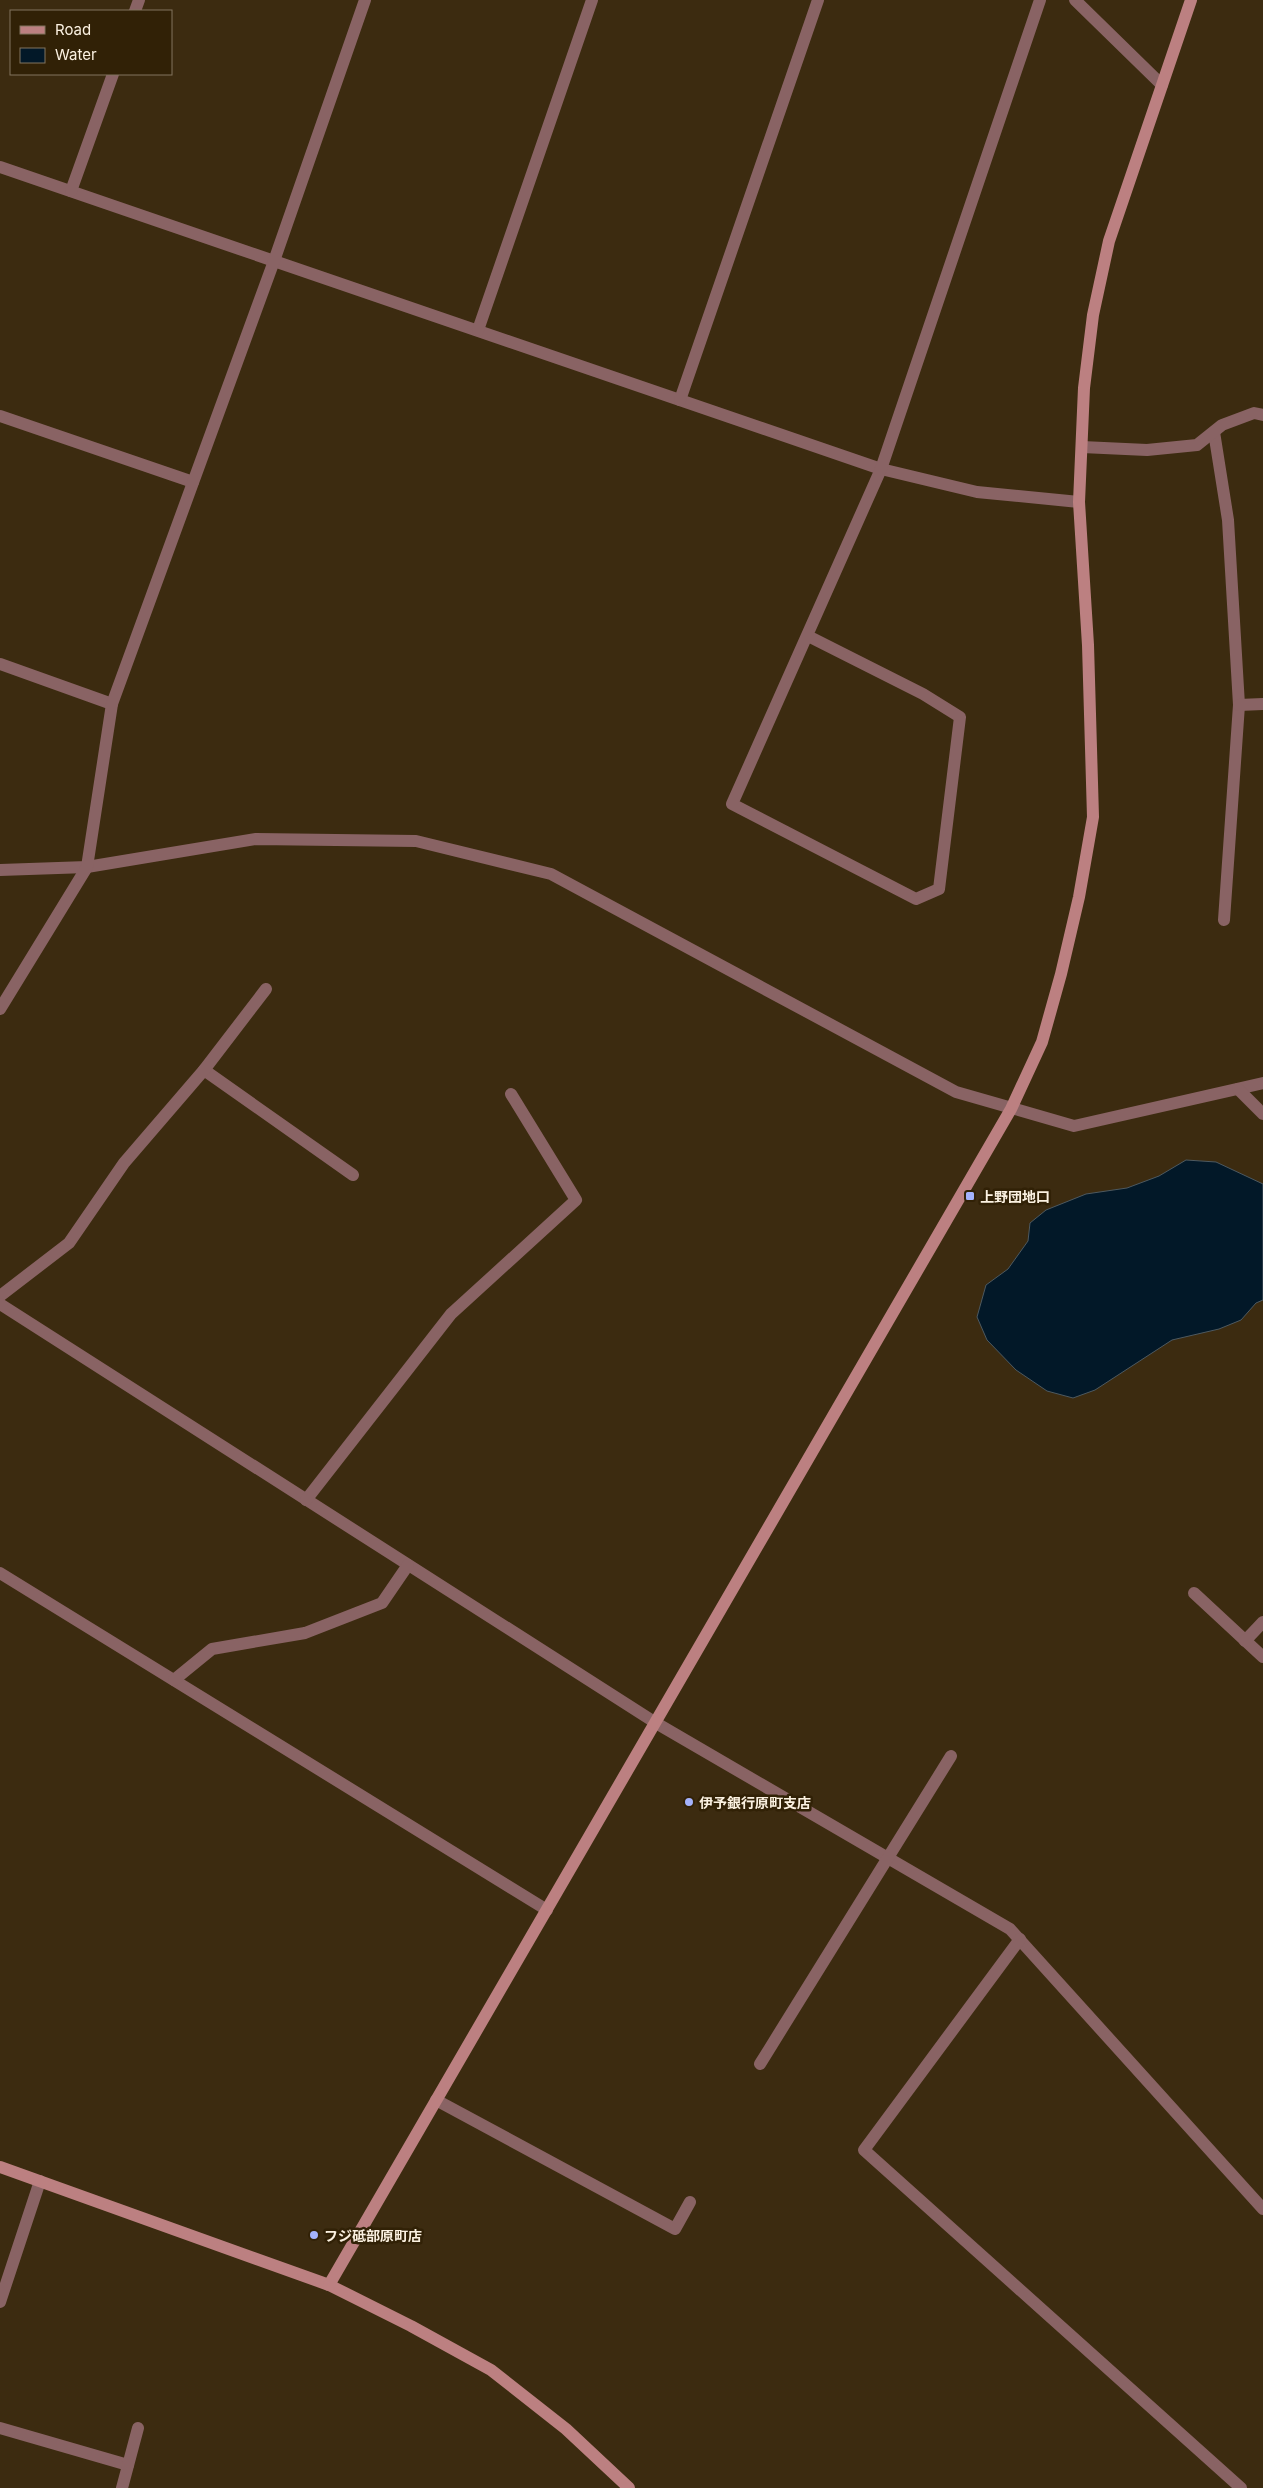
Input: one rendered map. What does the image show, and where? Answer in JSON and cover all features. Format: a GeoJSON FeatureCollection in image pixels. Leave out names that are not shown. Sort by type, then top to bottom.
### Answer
{"type":"FeatureCollection","features":[{"type":"Feature","properties":{"kind":"street"},"geometry":{"type":"LineString","coordinates":[[0,1009],[87,867],[112,704],[274,261],[365,0]]}},
{"type":"Feature","properties":{"kind":"street"},"geometry":{"type":"LineString","coordinates":[[478,330],[592,0]]}},
{"type":"Feature","properties":{"kind":"street"},"geometry":{"type":"LineString","coordinates":[[680,400],[818,0]]}},
{"type":"Feature","properties":{"kind":"street"},"geometry":{"type":"LineString","coordinates":[[808,636],[923,694],[960,717],[939,890],[916,899],[732,804],[881,469],[1040,0]]}},
{"type":"Feature","properties":{"kind":"street"},"geometry":{"type":"LineString","coordinates":[[1075,0],[1162,85]]}},
{"type":"Feature","properties":{"kind":"street"},"geometry":{"type":"LineString","coordinates":[[330,2284],[1011,1109],[1042,1042],[1079,897],[1093,817],[1088,645],[1079,502],[1084,388],[1095,305],[1109,241],[1191,0]]}},
{"type":"Feature","properties":{"kind":"street"},"geometry":{"type":"LineString","coordinates":[[71,191],[113,75]]}},
{"type":"Feature","properties":{"kind":"street"},"geometry":{"type":"LineString","coordinates":[[0,167],[881,469],[977,492],[1079,502]]}},
{"type":"Feature","properties":{"kind":"street"},"geometry":{"type":"LineString","coordinates":[[1082,447],[1147,450],[1197,445],[1222,425],[1254,413],[1263,414]]}},
{"type":"Feature","properties":{"kind":"street"},"geometry":{"type":"LineString","coordinates":[[0,416],[193,482]]}},
{"type":"Feature","properties":{"kind":"street"},"geometry":{"type":"LineString","coordinates":[[1214,432],[1228,520],[1239,704],[1224,920]]}},
{"type":"Feature","properties":{"kind":"street"},"geometry":{"type":"LineString","coordinates":[[0,664],[112,704]]}},
{"type":"Feature","properties":{"kind":"street"},"geometry":{"type":"LineString","coordinates":[[1239,704],[1263,704]]}},
{"type":"Feature","properties":{"kind":"street"},"geometry":{"type":"LineString","coordinates":[[0,870],[87,867],[256,839],[416,841],[551,874],[956,1092],[1011,1109],[1074,1126],[1263,1083]]}},
{"type":"Feature","properties":{"kind":"street"},"geometry":{"type":"LineString","coordinates":[[0,1296],[69,1243],[124,1163],[204,1070],[266,989]]}},
{"type":"Feature","properties":{"kind":"street"},"geometry":{"type":"LineString","coordinates":[[204,1070],[352,1175]]}},
{"type":"Feature","properties":{"kind":"street"},"geometry":{"type":"LineString","coordinates":[[1238,1089],[1263,1114]]}},
{"type":"Feature","properties":{"kind":"street"},"geometry":{"type":"LineString","coordinates":[[306,1500],[450,1314],[576,1200],[511,1094]]}},
{"type":"Feature","properties":{"kind":"street"},"geometry":{"type":"LineString","coordinates":[[0,1304],[656,1723],[1010,1929],[1263,2209]]}},
{"type":"Feature","properties":{"kind":"street"},"geometry":{"type":"LineString","coordinates":[[174,1680],[212,1649],[305,1633],[382,1603],[408,1565]]}},
{"type":"Feature","properties":{"kind":"street"},"geometry":{"type":"LineString","coordinates":[[0,1573],[547,1910]]}},
{"type":"Feature","properties":{"kind":"street"},"geometry":{"type":"LineString","coordinates":[[1194,1594],[1263,1657]]}},
{"type":"Feature","properties":{"kind":"street"},"geometry":{"type":"LineString","coordinates":[[1245,1641],[1263,1622]]}},
{"type":"Feature","properties":{"kind":"street"},"geometry":{"type":"LineString","coordinates":[[760,2064],[951,1756]]}},
{"type":"Feature","properties":{"kind":"street"},"geometry":{"type":"LineString","coordinates":[[1020,1939],[864,2150],[1240,2488]]}},
{"type":"Feature","properties":{"kind":"street"},"geometry":{"type":"LineString","coordinates":[[436,2100],[675,2229],[690,2202]]}},
{"type":"Feature","properties":{"kind":"street"},"geometry":{"type":"LineString","coordinates":[[0,2167],[330,2284],[491,2370],[566,2429],[628,2488]]}},
{"type":"Feature","properties":{"kind":"street"},"geometry":{"type":"LineString","coordinates":[[0,2302],[40,2181]]}},
{"type":"Feature","properties":{"kind":"street"},"geometry":{"type":"LineString","coordinates":[[0,2428],[128,2465]]}},
{"type":"Feature","properties":{"kind":"street"},"geometry":{"type":"LineString","coordinates":[[122,2488],[138,2428]]}},
{"type":"Feature","properties":{"kind":"water"},"geometry":{"type":"Polygon","coordinates":[[[1186,1160],[1216,1162],[1263,1184],[1263,1300],[1256,1303],[1241,1320],[1219,1329],[1172,1340],[1095,1390],[1073,1398],[1047,1391],[1016,1370],[987,1340],[977,1317],[986,1285],[1008,1269],[1028,1241],[1030,1223],[1046,1210],[1086,1194],[1127,1188],[1159,1176],[1186,1160]]]}},
{"type":"Feature","properties":{"kind":"place","name":"上野団地口"},"geometry":{"type":"Point","coordinates":[970,1196]}},
{"type":"Feature","properties":{"kind":"place","name":"伊予銀行原町支店"},"geometry":{"type":"Point","coordinates":[689,1802]}},
{"type":"Feature","properties":{"kind":"place","name":"フジ砥部原町店"},"geometry":{"type":"Point","coordinates":[314,2235]}}]}
